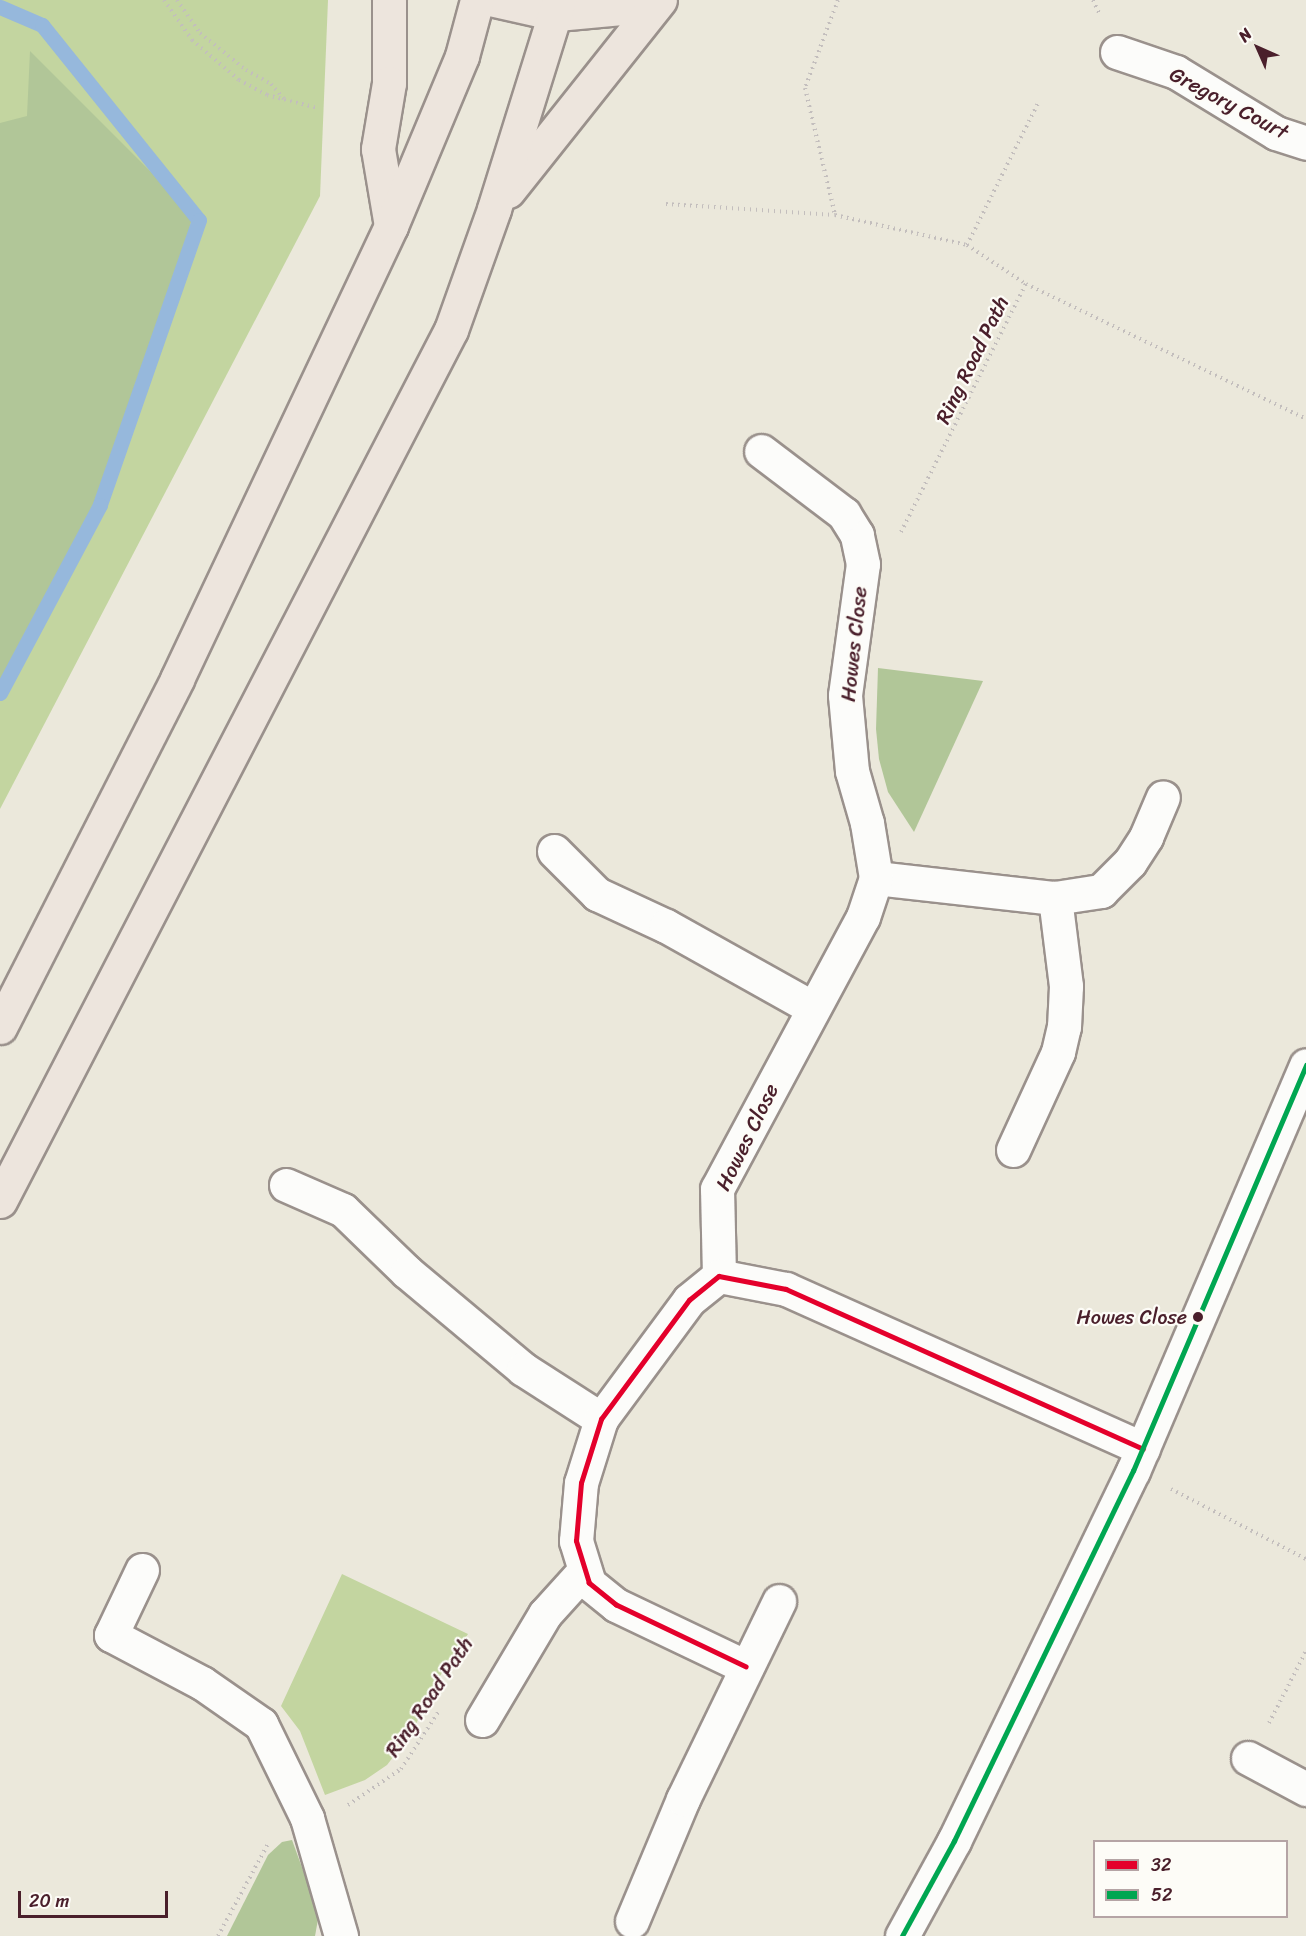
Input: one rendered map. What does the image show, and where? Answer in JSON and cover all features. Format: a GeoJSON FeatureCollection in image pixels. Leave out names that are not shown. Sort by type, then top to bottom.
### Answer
{"type":"FeatureCollection","features":[{"type":"Feature","properties":{"kind":"highway"},"geometry":{"type":"LineString","coordinates":[[389,0],[389,83],[378,149],[391,226]]}},
{"type":"Feature","properties":{"kind":"highway"},"geometry":{"type":"LineString","coordinates":[[0,1028],[177,679],[391,226],[462,56],[477,0]]}},
{"type":"Feature","properties":{"kind":"highway"},"geometry":{"type":"LineString","coordinates":[[494,0],[558,7],[657,3]]}},
{"type":"Feature","properties":{"kind":"highway"},"geometry":{"type":"LineString","coordinates":[[494,209],[657,3]]}},
{"type":"Feature","properties":{"kind":"highway"},"geometry":{"type":"LineString","coordinates":[[0,1201],[397,439],[451,330],[494,209],[558,7]]}},
{"type":"Feature","properties":{"kind":"street","name":"Gregory Court"},"geometry":{"type":"LineString","coordinates":[[1117,52],[1176,72],[1276,134],[1306,142]]}},
{"type":"Feature","properties":{"kind":"street","name":"Howes Close"},"geometry":{"type":"LineString","coordinates":[[719,1276],[717,1189],[863,917],[876,878],[867,823],[852,771],[845,694],[862,564],[857,535],[844,514],[761,452]]}},
{"type":"Feature","properties":{"kind":"street"},"geometry":{"type":"LineString","coordinates":[[876,878],[1055,898],[1101,891],[1141,845],[1163,797]]}},
{"type":"Feature","properties":{"kind":"street"},"geometry":{"type":"LineString","coordinates":[[554,851],[597,894],[666,926],[813,1008]]}},
{"type":"Feature","properties":{"kind":"street"},"geometry":{"type":"LineString","coordinates":[[1013,1150],[1058,1052],[1064,1028],[1062,956],[1055,898]]}},
{"type":"Feature","properties":{"kind":"street"},"geometry":{"type":"LineString","coordinates":[[902,1936],[954,1841],[1138,1460],[1306,1065]]}},
{"type":"Feature","properties":{"kind":"street"},"geometry":{"type":"LineString","coordinates":[[286,1185],[343,1210],[407,1272],[523,1369],[601,1419]]}},
{"type":"Feature","properties":{"kind":"street"},"geometry":{"type":"LineString","coordinates":[[746,1667],[616,1605],[589,1583],[583,1572],[576,1541],[581,1483],[601,1419],[689,1300],[719,1276],[786,1289],[1138,1460]]}},
{"type":"Feature","properties":{"kind":"street"},"geometry":{"type":"LineString","coordinates":[[142,1570],[111,1635],[202,1683],[261,1724],[307,1818],[341,1936]]}},
{"type":"Feature","properties":{"kind":"street"},"geometry":{"type":"LineString","coordinates":[[482,1720],[545,1614],[583,1572]]}},
{"type":"Feature","properties":{"kind":"street"},"geometry":{"type":"LineString","coordinates":[[632,1921],[683,1799],[779,1600]]}},
{"type":"Feature","properties":{"kind":"street"},"geometry":{"type":"LineString","coordinates":[[1249,1759],[1306,1789]]}},
{"type":"Feature","properties":{"kind":"path"},"geometry":{"type":"LineString","coordinates":[[164,0],[192,40],[213,59],[267,95],[318,108]]}},
{"type":"Feature","properties":{"kind":"path"},"geometry":{"type":"LineString","coordinates":[[177,0],[200,33],[246,70],[271,84],[285,100]]}},
{"type":"Feature","properties":{"kind":"path"},"geometry":{"type":"LineString","coordinates":[[835,215],[805,88],[838,0]]}},
{"type":"Feature","properties":{"kind":"path"},"geometry":{"type":"LineString","coordinates":[[967,245],[1038,102]]}},
{"type":"Feature","properties":{"kind":"path","name":"Ring Road Path"},"geometry":{"type":"LineString","coordinates":[[666,204],[835,215],[967,245],[1026,284],[906,527],[862,564]]}},
{"type":"Feature","properties":{"kind":"path"},"geometry":{"type":"LineString","coordinates":[[1026,284],[1306,419]]}},
{"type":"Feature","properties":{"kind":"path"},"geometry":{"type":"LineString","coordinates":[[1138,1460],[1306,1559]]}},
{"type":"Feature","properties":{"kind":"path"},"geometry":{"type":"LineString","coordinates":[[1249,1759],[1306,1651]]}},
{"type":"Feature","properties":{"kind":"path","name":"Ring Road Path"},"geometry":{"type":"LineString","coordinates":[[218,1936],[271,1839],[307,1818],[346,1806],[401,1769],[446,1700]]}},
{"type":"Feature","properties":{"kind":"green space"},"geometry":{"type":"Polygon","coordinates":[[[0,0],[328,0],[320,196],[0,809],[0,0]]]}},
{"type":"Feature","properties":{"kind":"green space"},"geometry":{"type":"Polygon","coordinates":[[[30,51],[193,214],[172,297],[104,494],[0,690],[0,123],[27,116],[30,51]]]}},
{"type":"Feature","properties":{"kind":"green space"},"geometry":{"type":"Polygon","coordinates":[[[878,668],[983,681],[914,832],[888,792],[879,759],[876,729],[878,668]]]}},
{"type":"Feature","properties":{"kind":"green space"},"geometry":{"type":"Polygon","coordinates":[[[342,1574],[468,1634],[432,1688],[413,1731],[387,1765],[365,1780],[325,1795],[300,1731],[281,1706],[342,1574]]]}},
{"type":"Feature","properties":{"kind":"green space"},"geometry":{"type":"Polygon","coordinates":[[[292,1840],[319,1914],[315,1936],[227,1936],[268,1855],[282,1842],[292,1840]]]}},
{"type":"Feature","properties":{"kind":"waterway"},"geometry":{"type":"LineString","coordinates":[[0,7],[42,25],[199,220],[100,505],[0,693]]}},
{"type":"Feature","properties":{"kind":"transit line","name":"52"},"geometry":{"type":"LineString","coordinates":[[902,1936],[954,1841],[1133,1471],[1306,1065]]}},
{"type":"Feature","properties":{"kind":"transit line","name":"32"},"geometry":{"type":"LineString","coordinates":[[746,1667],[616,1605],[589,1583],[576,1541],[581,1483],[601,1419],[689,1300],[719,1276],[786,1289],[1143,1449]]}},
{"type":"Feature","properties":{"kind":"place","name":"Howes Close"},"geometry":{"type":"Point","coordinates":[1198,1317]}}]}
